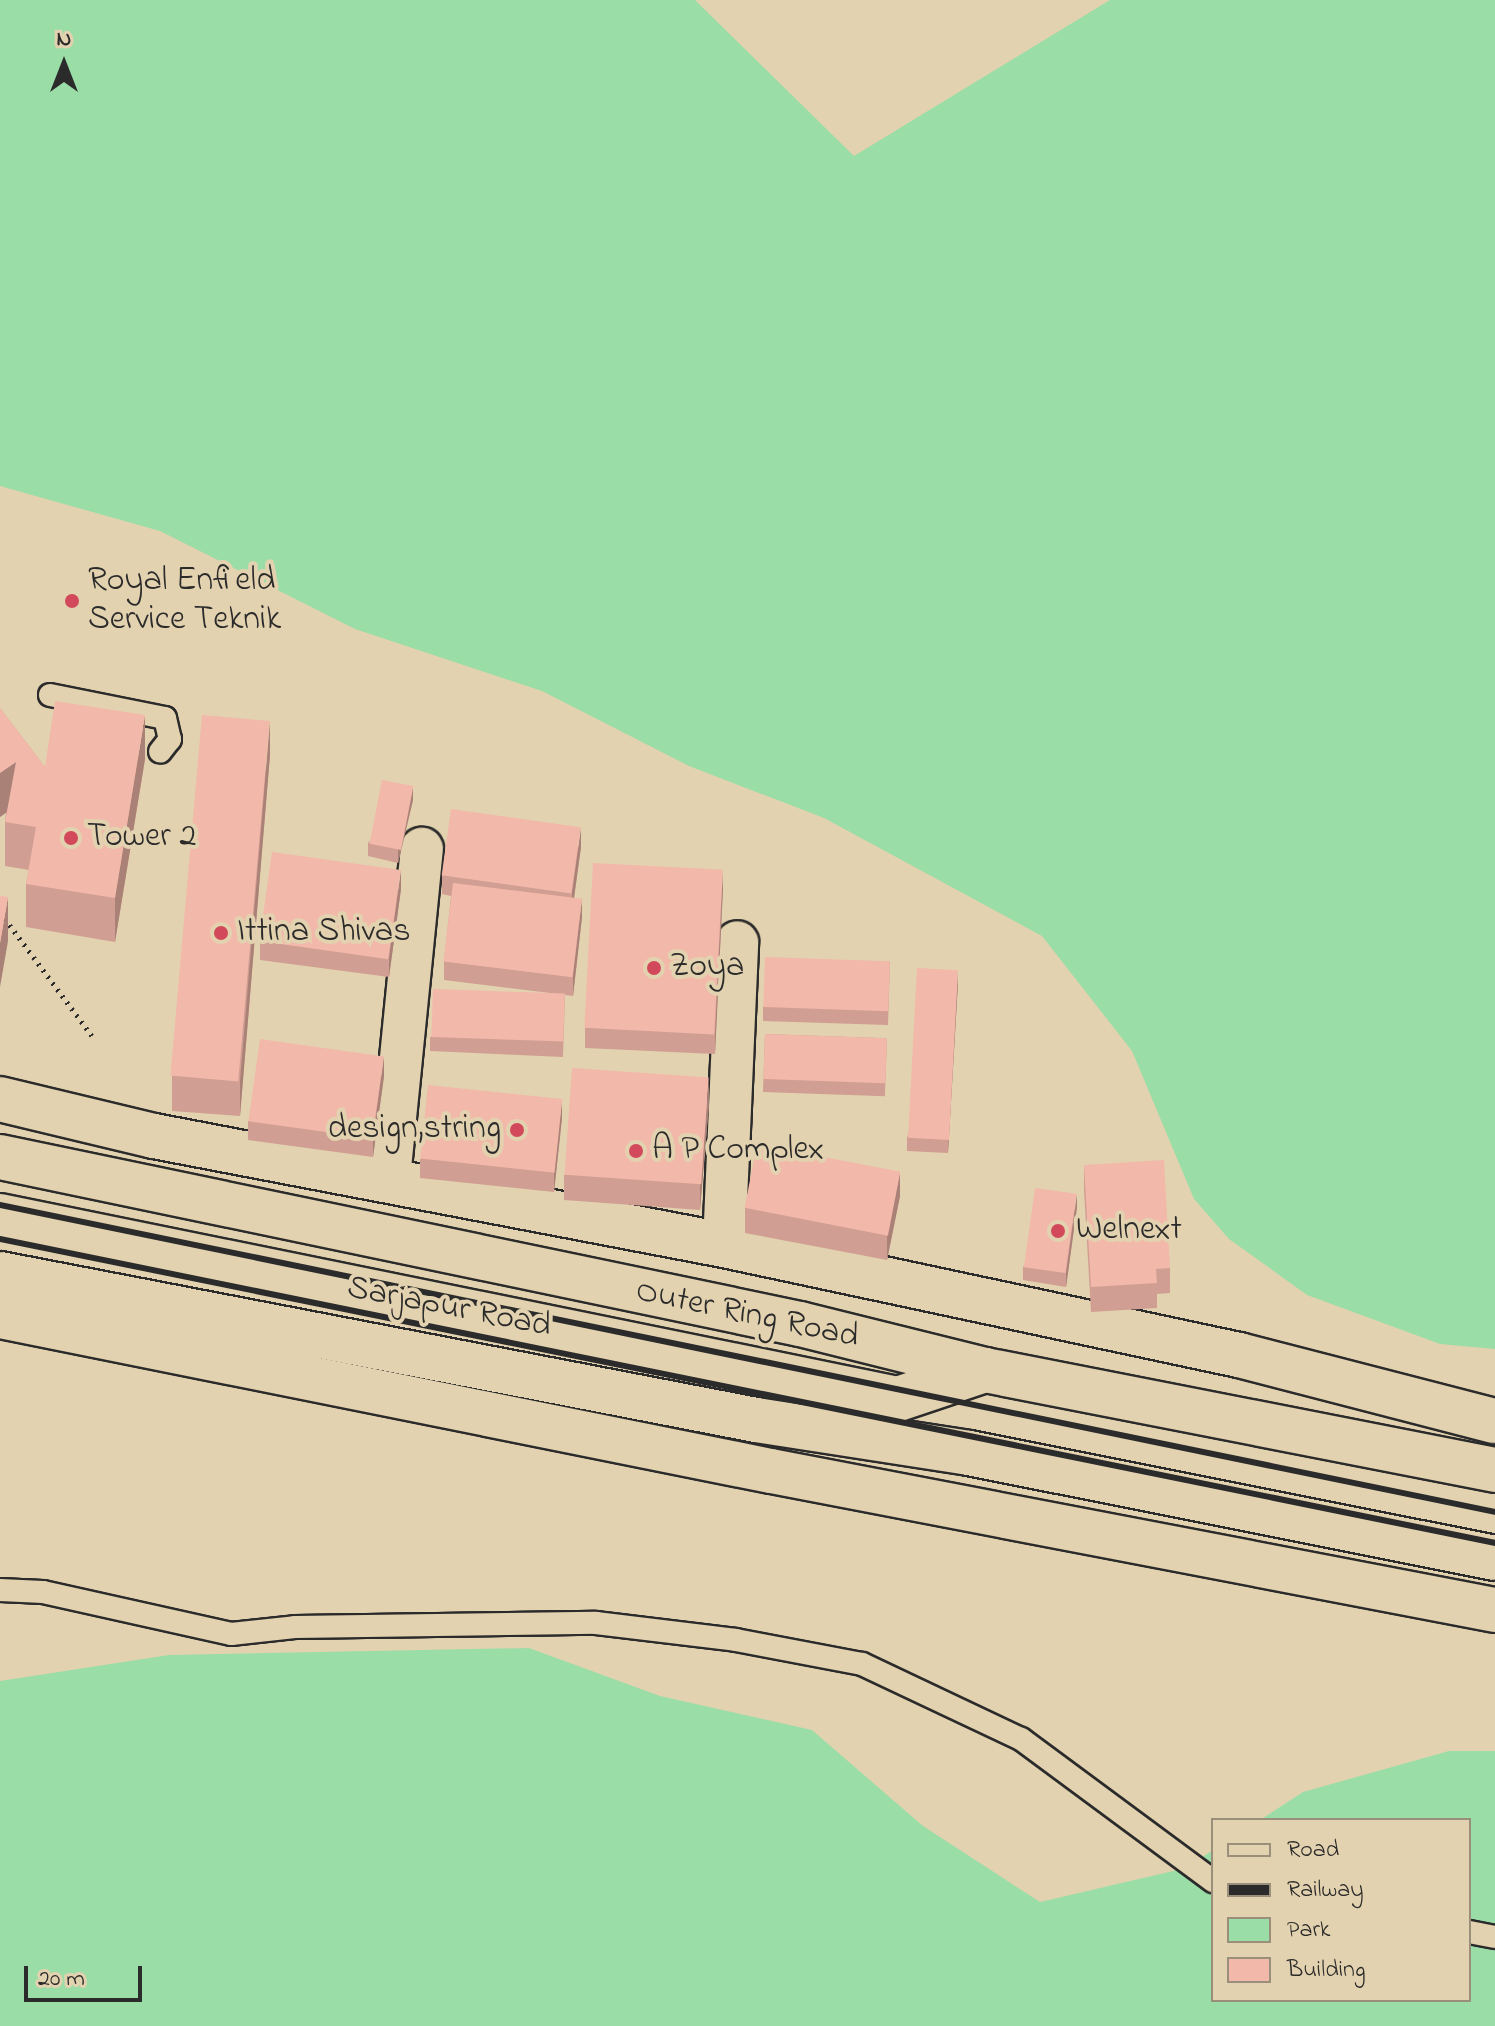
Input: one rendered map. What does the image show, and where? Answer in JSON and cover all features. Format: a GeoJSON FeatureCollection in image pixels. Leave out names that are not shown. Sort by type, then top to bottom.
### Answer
{"type":"FeatureCollection","features":[{"type":"Feature","properties":{"kind":"main road"},"geometry":{"type":"LineString","coordinates":[[0,1099],[154,1136],[389,1178],[724,1245],[1239,1355],[1495,1421]]}},
{"type":"Feature","properties":{"kind":"main road","name":"Outer Ring Road"},"geometry":{"type":"LineString","coordinates":[[0,1157],[800,1324],[985,1370],[1495,1470]]}},
{"type":"Feature","properties":{"kind":"main road","name":"Sarjapur Road"},"geometry":{"type":"LineString","coordinates":[[0,1216],[898,1399],[985,1370]]}},
{"type":"Feature","properties":{"kind":"main road"},"geometry":{"type":"LineString","coordinates":[[0,1274],[756,1420],[969,1453],[1495,1558]]}},
{"type":"Feature","properties":{"kind":"main road"},"geometry":{"type":"LineString","coordinates":[[0,1316],[755,1468],[1495,1610]]}},
{"type":"Feature","properties":{"kind":"street"},"geometry":{"type":"LineString","coordinates":[[389,1178],[422,849]]}},
{"type":"Feature","properties":{"kind":"street"},"geometry":{"type":"LineString","coordinates":[[724,1245],[737,942]]}},
{"type":"Feature","properties":{"kind":"lane"},"geometry":{"type":"LineString","coordinates":[[50,695],[165,718],[170,739],[160,752]]}},
{"type":"Feature","properties":{"kind":"lane"},"geometry":{"type":"LineString","coordinates":[[0,1590],[43,1592],[231,1634],[295,1627],[596,1623],[736,1640],[862,1664],[1021,1739],[1211,1880]]}},
{"type":"Feature","properties":{"kind":"lane"},"geometry":{"type":"LineString","coordinates":[[1471,1932],[1495,1937]]}},
{"type":"Feature","properties":{"kind":"path"},"geometry":{"type":"LineString","coordinates":[[0,912],[92,1036]]}},
{"type":"Feature","properties":{"kind":"green space"},"geometry":{"type":"Polygon","coordinates":[[[0,0],[695,0],[854,156],[1110,0],[1495,0],[1495,1349],[1440,1344],[1307,1295],[1229,1239],[1194,1199],[1132,1051],[1042,936],[824,818],[689,766],[542,691],[355,629],[160,531],[0,486],[0,0]]]}},
{"type":"Feature","properties":{"kind":"green space"},"geometry":{"type":"Polygon","coordinates":[[[529,1648],[660,1696],[812,1730],[923,1826],[1040,1902],[1186,1868],[1211,1851],[1211,2002],[1471,2002],[1471,1818],[1263,1818],[1303,1792],[1449,1751],[1495,1751],[1495,2026],[0,2026],[0,1681],[169,1655],[529,1648]]]}},
{"type":"Feature","properties":{"kind":"building","name":"Tower 2"},"geometry":{"type":"Polygon","coordinates":[[[55,701],[145,715],[115,898],[26,884],[36,827],[5,822],[16,762],[0,773],[0,708],[45,767],[55,701]]]}},
{"type":"Feature","properties":{"kind":"building","name":"Ittina Shivas"},"geometry":{"type":"Polygon","coordinates":[[[202,715],[270,721],[238,1082],[170,1076],[202,715]]]}},
{"type":"Feature","properties":{"kind":"building"},"geometry":{"type":"Polygon","coordinates":[[[382,780],[413,786],[401,850],[370,844],[382,780]]]}},
{"type":"Feature","properties":{"kind":"building"},"geometry":{"type":"Polygon","coordinates":[[[451,809],[581,827],[571,894],[442,875],[451,809]]]}},
{"type":"Feature","properties":{"kind":"building"},"geometry":{"type":"Polygon","coordinates":[[[272,852],[401,870],[388,959],[259,941],[272,852]]]}},
{"type":"Feature","properties":{"kind":"building","name":"Zoya"},"geometry":{"type":"Polygon","coordinates":[[[593,863],[723,870],[714,1035],[584,1028],[593,863]]]}},
{"type":"Feature","properties":{"kind":"building"},"geometry":{"type":"Polygon","coordinates":[[[453,883],[582,899],[572,977],[443,961],[453,883]]]}},
{"type":"Feature","properties":{"kind":"building"},"geometry":{"type":"Polygon","coordinates":[[[0,896],[8,897],[0,943],[0,896]]]}},
{"type":"Feature","properties":{"kind":"building"},"geometry":{"type":"Polygon","coordinates":[[[765,957],[890,961],[888,1011],[763,1007],[765,957]]]}},
{"type":"Feature","properties":{"kind":"building"},"geometry":{"type":"Polygon","coordinates":[[[917,968],[958,970],[949,1140],[908,1138],[917,968]]]}},
{"type":"Feature","properties":{"kind":"building"},"geometry":{"type":"Polygon","coordinates":[[[433,989],[565,994],[563,1042],[431,1037],[433,989]]]}},
{"type":"Feature","properties":{"kind":"building"},"geometry":{"type":"Polygon","coordinates":[[[765,1034],[887,1038],[885,1083],[763,1079],[765,1034]]]}},
{"type":"Feature","properties":{"kind":"building"},"geometry":{"type":"Polygon","coordinates":[[[260,1039],[384,1056],[372,1139],[248,1121],[260,1039]]]}},
{"type":"Feature","properties":{"kind":"building","name":"A P Complex"},"geometry":{"type":"Polygon","coordinates":[[[572,1068],[709,1078],[701,1184],[565,1175],[572,1068]]]}},
{"type":"Feature","properties":{"kind":"building"},"geometry":{"type":"Polygon","coordinates":[[[428,1085],[562,1099],[555,1173],[420,1159],[428,1085]]]}},
{"type":"Feature","properties":{"kind":"building"},"geometry":{"type":"Polygon","coordinates":[[[757,1144],[900,1172],[888,1236],[745,1208],[757,1144]]]}},
{"type":"Feature","properties":{"kind":"building"},"geometry":{"type":"Polygon","coordinates":[[[1164,1160],[1170,1268],[1156,1269],[1157,1283],[1091,1287],[1084,1165],[1164,1160]]]}},
{"type":"Feature","properties":{"kind":"building"},"geometry":{"type":"Polygon","coordinates":[[[1035,1188],[1077,1194],[1065,1273],[1024,1267],[1035,1188]]]}},
{"type":"Feature","properties":{"kind":"railway"},"geometry":{"type":"LineString","coordinates":[[0,1205],[1495,1512]]}},
{"type":"Feature","properties":{"kind":"railway"},"geometry":{"type":"LineString","coordinates":[[0,1239],[1495,1543]]}},
{"type":"Feature","properties":{"kind":"place","name":"Royal Enfield Service Teknik"},"geometry":{"type":"Point","coordinates":[72,601]}},
{"type":"Feature","properties":{"kind":"place","name":"Tower 2"},"geometry":{"type":"Point","coordinates":[71,838]}},
{"type":"Feature","properties":{"kind":"place","name":"Ittina Shivas"},"geometry":{"type":"Point","coordinates":[221,933]}},
{"type":"Feature","properties":{"kind":"place","name":"Zoya"},"geometry":{"type":"Point","coordinates":[654,968]}},
{"type":"Feature","properties":{"kind":"place","name":"design,string"},"geometry":{"type":"Point","coordinates":[517,1130]}},
{"type":"Feature","properties":{"kind":"place","name":"A P Complex"},"geometry":{"type":"Point","coordinates":[636,1151]}},
{"type":"Feature","properties":{"kind":"place","name":"Welnext"},"geometry":{"type":"Point","coordinates":[1058,1231]}}]}
